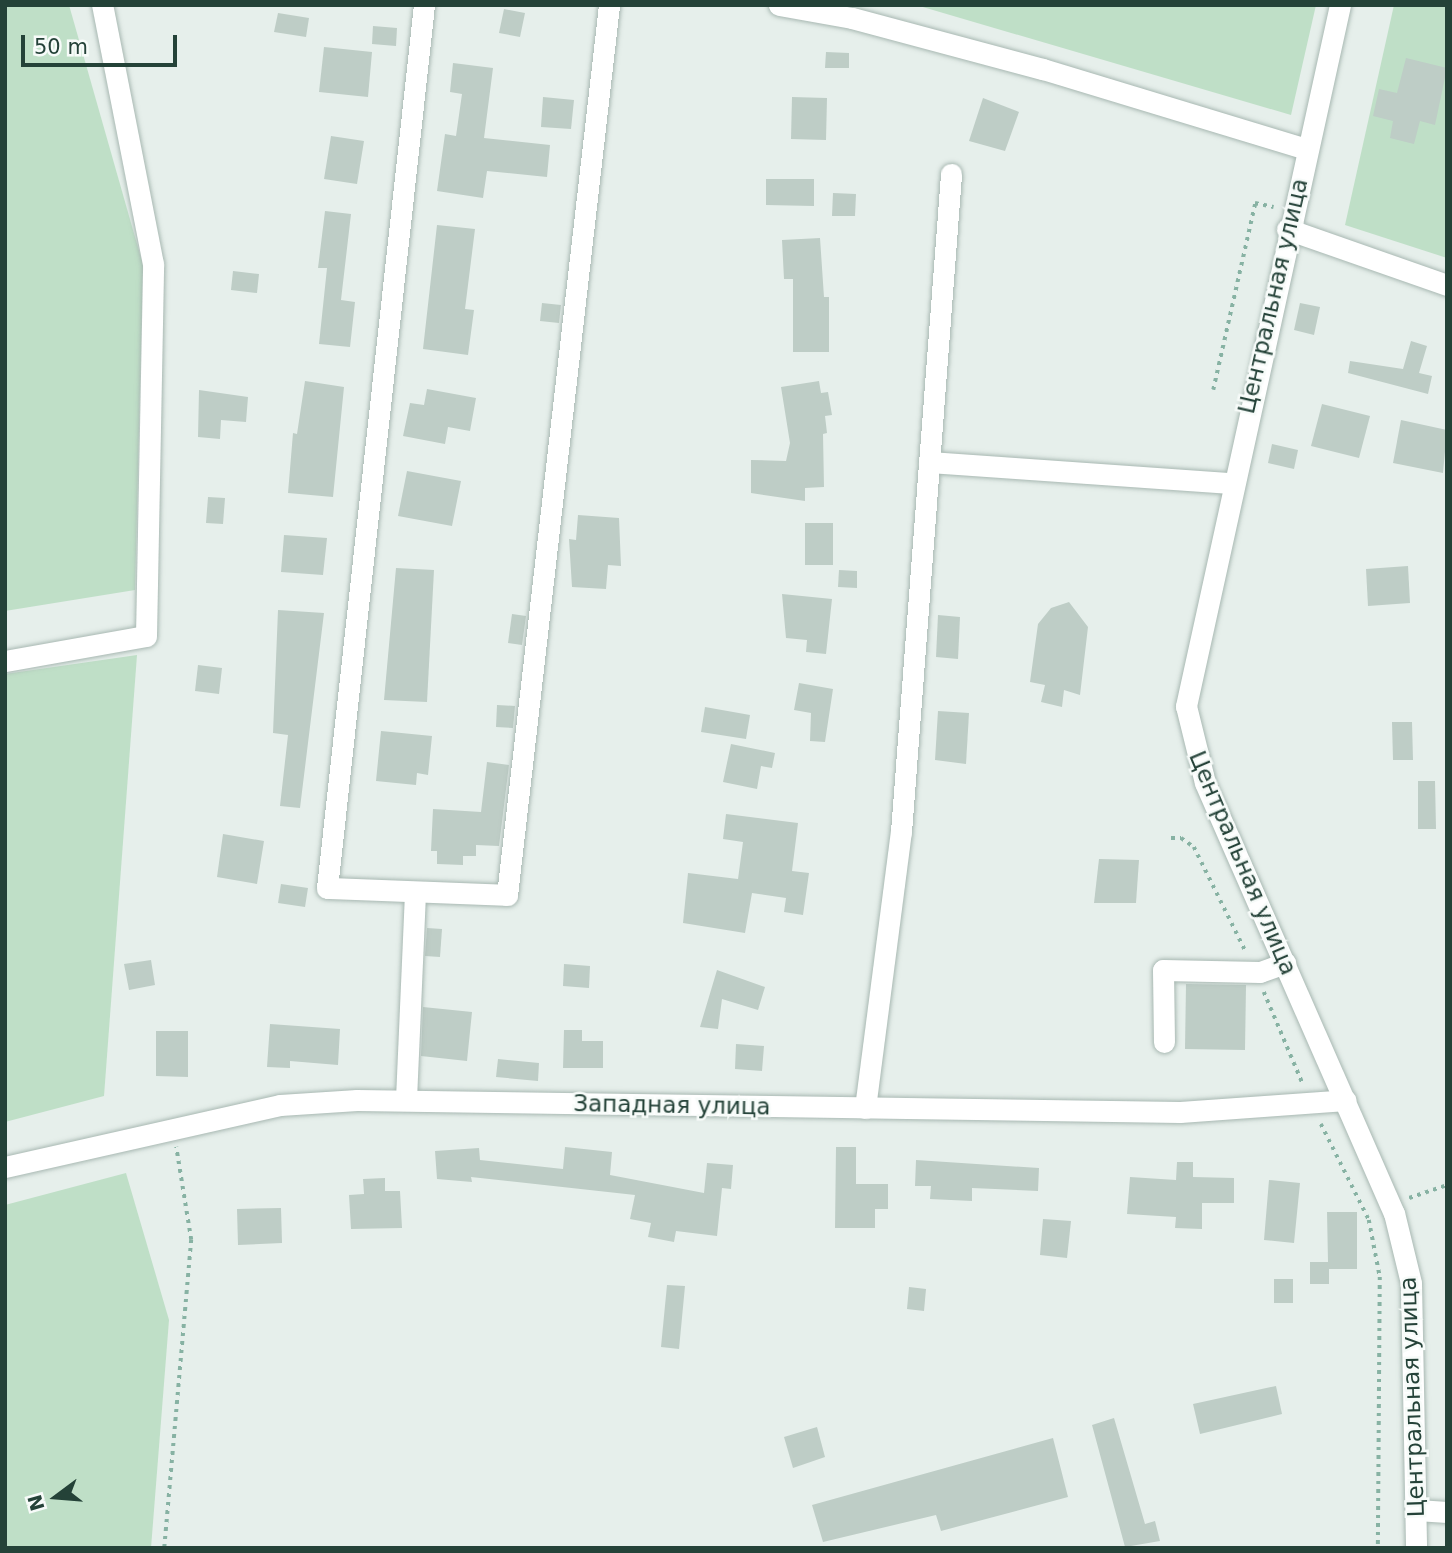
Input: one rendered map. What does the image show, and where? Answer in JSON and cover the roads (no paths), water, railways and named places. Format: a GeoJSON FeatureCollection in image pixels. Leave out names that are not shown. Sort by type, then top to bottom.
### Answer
{"type":"FeatureCollection","features":[{"type":"Feature","properties":{"kind":"street"},"geometry":{"type":"LineString","coordinates":[[5,661],[146,636],[153,264],[102,5]]}},
{"type":"Feature","properties":{"kind":"street"},"geometry":{"type":"LineString","coordinates":[[424,5],[327,888],[415,894],[507,895],[609,5]]}},
{"type":"Feature","properties":{"kind":"street"},"geometry":{"type":"LineString","coordinates":[[779,5],[852,18],[1095,83],[1306,149]]}},
{"type":"Feature","properties":{"kind":"street","name":"Центральная улица"},"geometry":{"type":"LineString","coordinates":[[1340,5],[1287,229],[1185,706],[1205,783],[1394,1213],[1411,1283],[1416,1548]]}},
{"type":"Feature","properties":{"kind":"street"},"geometry":{"type":"LineString","coordinates":[[865,1108],[901,832],[951,174]]}},
{"type":"Feature","properties":{"kind":"street"},"geometry":{"type":"LineString","coordinates":[[1287,229],[1447,285]]}},
{"type":"Feature","properties":{"kind":"street"},"geometry":{"type":"LineString","coordinates":[[929,462],[1231,483]]}},
{"type":"Feature","properties":{"kind":"street"},"geometry":{"type":"LineString","coordinates":[[406,1099],[415,894]]}},
{"type":"Feature","properties":{"kind":"street"},"geometry":{"type":"LineString","coordinates":[[1164,1042],[1163,970],[1255,972],[1285,963]]}},
{"type":"Feature","properties":{"kind":"street","name":"Западная улица"},"geometry":{"type":"LineString","coordinates":[[5,1167],[280,1105],[406,1099],[1180,1112],[1346,1100]]}},
{"type":"Feature","properties":{"kind":"street"},"geometry":{"type":"LineString","coordinates":[[1417,1510],[1447,1512]]}}]}
